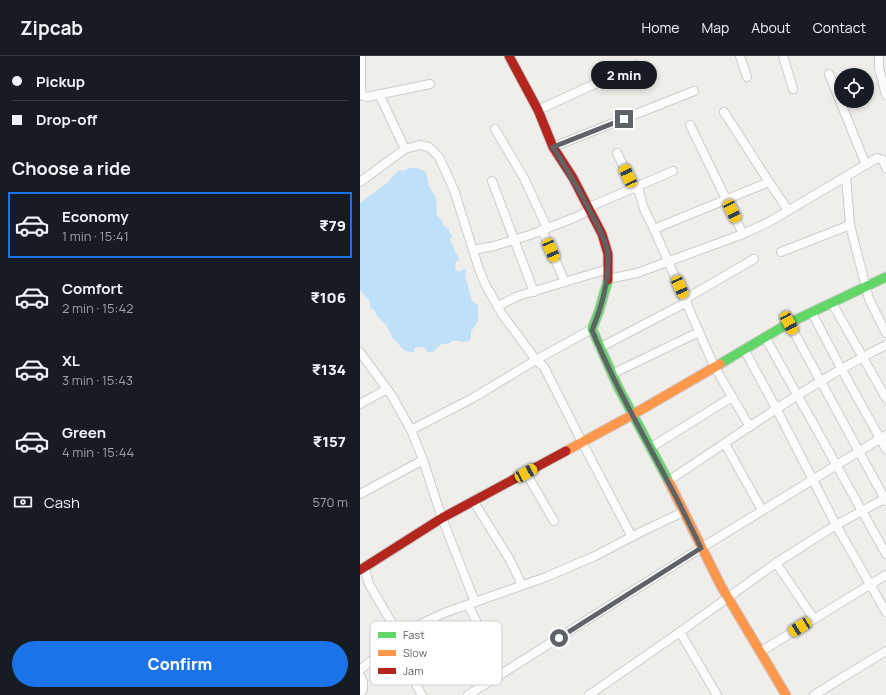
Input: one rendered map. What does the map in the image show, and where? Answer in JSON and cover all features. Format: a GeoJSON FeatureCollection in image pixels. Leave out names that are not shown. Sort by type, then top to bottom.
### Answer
{"type":"FeatureCollection","features":[{"type":"Feature","properties":{"kind":"street"},"geometry":{"type":"LineString","coordinates":[[360,56],[361,91],[362,94],[367,97],[430,84]]}},
{"type":"Feature","properties":{"kind":"street"},"geometry":{"type":"LineString","coordinates":[[509,56],[538,110],[553,147],[573,178],[602,234],[608,254],[608,274],[599,311],[592,330],[599,348],[701,548],[786,695]]}},
{"type":"Feature","properties":{"kind":"street"},"geometry":{"type":"LineString","coordinates":[[740,56],[747,77]]}},
{"type":"Feature","properties":{"kind":"street"},"geometry":{"type":"LineString","coordinates":[[783,56],[793,89]]}},
{"type":"Feature","properties":{"kind":"street"},"geometry":{"type":"LineString","coordinates":[[879,56],[879,68],[886,94]]}},
{"type":"Feature","properties":{"kind":"street"},"geometry":{"type":"LineString","coordinates":[[538,110],[636,65]]}},
{"type":"Feature","properties":{"kind":"street"},"geometry":{"type":"LineString","coordinates":[[829,74],[866,164]]}},
{"type":"Feature","properties":{"kind":"street"},"geometry":{"type":"LineString","coordinates":[[553,147],[694,91]]}},
{"type":"Feature","properties":{"kind":"street"},"geometry":{"type":"LineString","coordinates":[[379,94],[405,149]]}},
{"type":"Feature","properties":{"kind":"street"},"geometry":{"type":"LineString","coordinates":[[724,112],[788,210]]}},
{"type":"Feature","properties":{"kind":"street"},"geometry":{"type":"LineString","coordinates":[[690,125],[743,234]]}},
{"type":"Feature","properties":{"kind":"street"},"geometry":{"type":"LineString","coordinates":[[495,129],[524,178],[564,282]]}},
{"type":"Feature","properties":{"kind":"street"},"geometry":{"type":"LineString","coordinates":[[360,182],[405,149],[420,145],[425,146],[439,157],[454,190],[485,284],[502,314],[536,360],[544,367],[632,537]]}},
{"type":"Feature","properties":{"kind":"street"},"geometry":{"type":"LineString","coordinates":[[617,153],[634,188],[639,191],[644,209],[669,262],[714,366],[750,427]]}},
{"type":"Feature","properties":{"kind":"street"},"geometry":{"type":"LineString","coordinates":[[498,306],[518,296],[564,282],[608,274],[637,273],[669,262],[743,234],[769,222],[878,158],[883,160],[886,168]]}},
{"type":"Feature","properties":{"kind":"street"},"geometry":{"type":"LineString","coordinates":[[473,250],[530,235],[576,217],[590,210],[599,203],[673,171]]}},
{"type":"Feature","properties":{"kind":"street"},"geometry":{"type":"LineString","coordinates":[[846,177],[850,225],[869,299],[886,333]]}},
{"type":"Feature","properties":{"kind":"street"},"geometry":{"type":"LineString","coordinates":[[492,181],[534,292]]}},
{"type":"Feature","properties":{"kind":"street"},"geometry":{"type":"LineString","coordinates":[[654,229],[769,182]]}},
{"type":"Feature","properties":{"kind":"street"},"geometry":{"type":"LineString","coordinates":[[781,252],[850,225]]}},
{"type":"Feature","properties":{"kind":"street"},"geometry":{"type":"LineString","coordinates":[[599,348],[686,301],[754,259]]}},
{"type":"Feature","properties":{"kind":"street"},"geometry":{"type":"LineString","coordinates":[[391,621],[362,569],[442,518],[632,415],[789,323],[886,277]]}},
{"type":"Feature","properties":{"kind":"street"},"geometry":{"type":"LineString","coordinates":[[832,303],[886,398]]}},
{"type":"Feature","properties":{"kind":"street"},"geometry":{"type":"LineString","coordinates":[[812,313],[842,370],[883,437],[886,449]]}},
{"type":"Feature","properties":{"kind":"street"},"geometry":{"type":"LineString","coordinates":[[589,695],[776,563],[836,525],[886,499],[820,382],[789,323]]}},
{"type":"Feature","properties":{"kind":"street"},"geometry":{"type":"LineString","coordinates":[[411,430],[473,398],[536,360],[592,330]]}},
{"type":"Feature","properties":{"kind":"street"},"geometry":{"type":"LineString","coordinates":[[612,374],[699,332]]}},
{"type":"Feature","properties":{"kind":"street"},"geometry":{"type":"LineString","coordinates":[[765,337],[886,554]]}},
{"type":"Feature","properties":{"kind":"street"},"geometry":{"type":"LineString","coordinates":[[668,481],[797,396],[886,345]]}},
{"type":"Feature","properties":{"kind":"street"},"geometry":{"type":"LineString","coordinates":[[744,349],[836,525],[886,612]]}},
{"type":"Feature","properties":{"kind":"street"},"geometry":{"type":"LineString","coordinates":[[360,352],[387,389],[411,430],[423,460],[478,621]]}},
{"type":"Feature","properties":{"kind":"street"},"geometry":{"type":"LineString","coordinates":[[360,404],[387,389]]}},
{"type":"Feature","properties":{"kind":"street"},"geometry":{"type":"LineString","coordinates":[[650,448],[732,397]]}},
{"type":"Feature","properties":{"kind":"street"},"geometry":{"type":"LineString","coordinates":[[502,674],[762,510],[883,437]]}},
{"type":"Feature","properties":{"kind":"street"},"geometry":{"type":"LineString","coordinates":[[725,444],[762,510]]}},
{"type":"Feature","properties":{"kind":"street"},"geometry":{"type":"LineString","coordinates":[[360,494],[423,460]]}},
{"type":"Feature","properties":{"kind":"street"},"geometry":{"type":"LineString","coordinates":[[526,473],[554,521]]}},
{"type":"Feature","properties":{"kind":"street"},"geometry":{"type":"LineString","coordinates":[[474,502],[510,560],[522,585]]}},
{"type":"Feature","properties":{"kind":"street"},"geometry":{"type":"LineString","coordinates":[[427,621],[444,613],[522,585],[595,556],[683,512]]}},
{"type":"Feature","properties":{"kind":"street"},"geometry":{"type":"LineString","coordinates":[[776,563],[814,619]]}},
{"type":"Feature","properties":{"kind":"street"},"geometry":{"type":"LineString","coordinates":[[760,652],[886,575]]}},
{"type":"Feature","properties":{"kind":"street"},"geometry":{"type":"LineString","coordinates":[[680,632],[717,695]]}},
{"type":"Feature","properties":{"kind":"street"},"geometry":{"type":"LineString","coordinates":[[814,695],[886,651]]}},
{"type":"Feature","properties":{"kind":"street"},"geometry":{"type":"LineString","coordinates":[[360,670],[370,662]]}},
{"type":"Feature","properties":{"kind":"street"},"geometry":{"type":"LineString","coordinates":[[360,676],[363,681],[363,693]]}},
{"type":"Feature","properties":{"kind":"street"},"geometry":{"type":"LineString","coordinates":[[416,685],[422,695]]}},
{"type":"Feature","properties":{"kind":"street"},"geometry":{"type":"LineString","coordinates":[[468,695],[484,685]]}},
{"type":"Feature","properties":{"kind":"water"},"geometry":{"type":"Polygon","coordinates":[[[410,168],[420,169],[426,174],[430,188],[436,198],[437,216],[442,220],[443,226],[446,226],[447,229],[449,228],[449,232],[452,236],[450,240],[459,259],[456,262],[455,268],[458,272],[465,269],[466,270],[465,273],[471,298],[478,305],[478,320],[471,332],[471,338],[469,341],[452,341],[448,344],[442,344],[435,349],[434,352],[428,352],[422,347],[414,348],[414,352],[405,351],[392,337],[387,326],[376,315],[375,310],[371,309],[369,300],[360,290],[360,203],[387,183],[399,170],[403,171],[410,168]]]}},
{"type":"Feature","properties":{"kind":"traffic: fast"},"geometry":{"type":"LineString","coordinates":[[720,364],[789,323],[886,277]]}},
{"type":"Feature","properties":{"kind":"traffic: fast"},"geometry":{"type":"LineString","coordinates":[[608,280],[592,329],[618,387],[669,482]]}},
{"type":"Feature","properties":{"kind":"traffic: slow"},"geometry":{"type":"LineString","coordinates":[[566,451],[720,364]]}},
{"type":"Feature","properties":{"kind":"traffic: slow"},"geometry":{"type":"LineString","coordinates":[[669,482],[721,586],[786,695]]}},
{"type":"Feature","properties":{"kind":"traffic: jam"},"geometry":{"type":"LineString","coordinates":[[509,56],[538,110],[553,147],[573,178],[602,234],[608,254],[608,280]]}},
{"type":"Feature","properties":{"kind":"traffic: jam"},"geometry":{"type":"LineString","coordinates":[[360,570],[442,518],[566,451]]}},
{"type":"Feature","properties":{"kind":"route"},"geometry":{"type":"LineString","coordinates":[[559,638],[701,548],[668,481],[632,415],[599,348],[592,330],[608,279],[608,254],[602,234],[573,178],[553,147],[624,119]]}}]}
